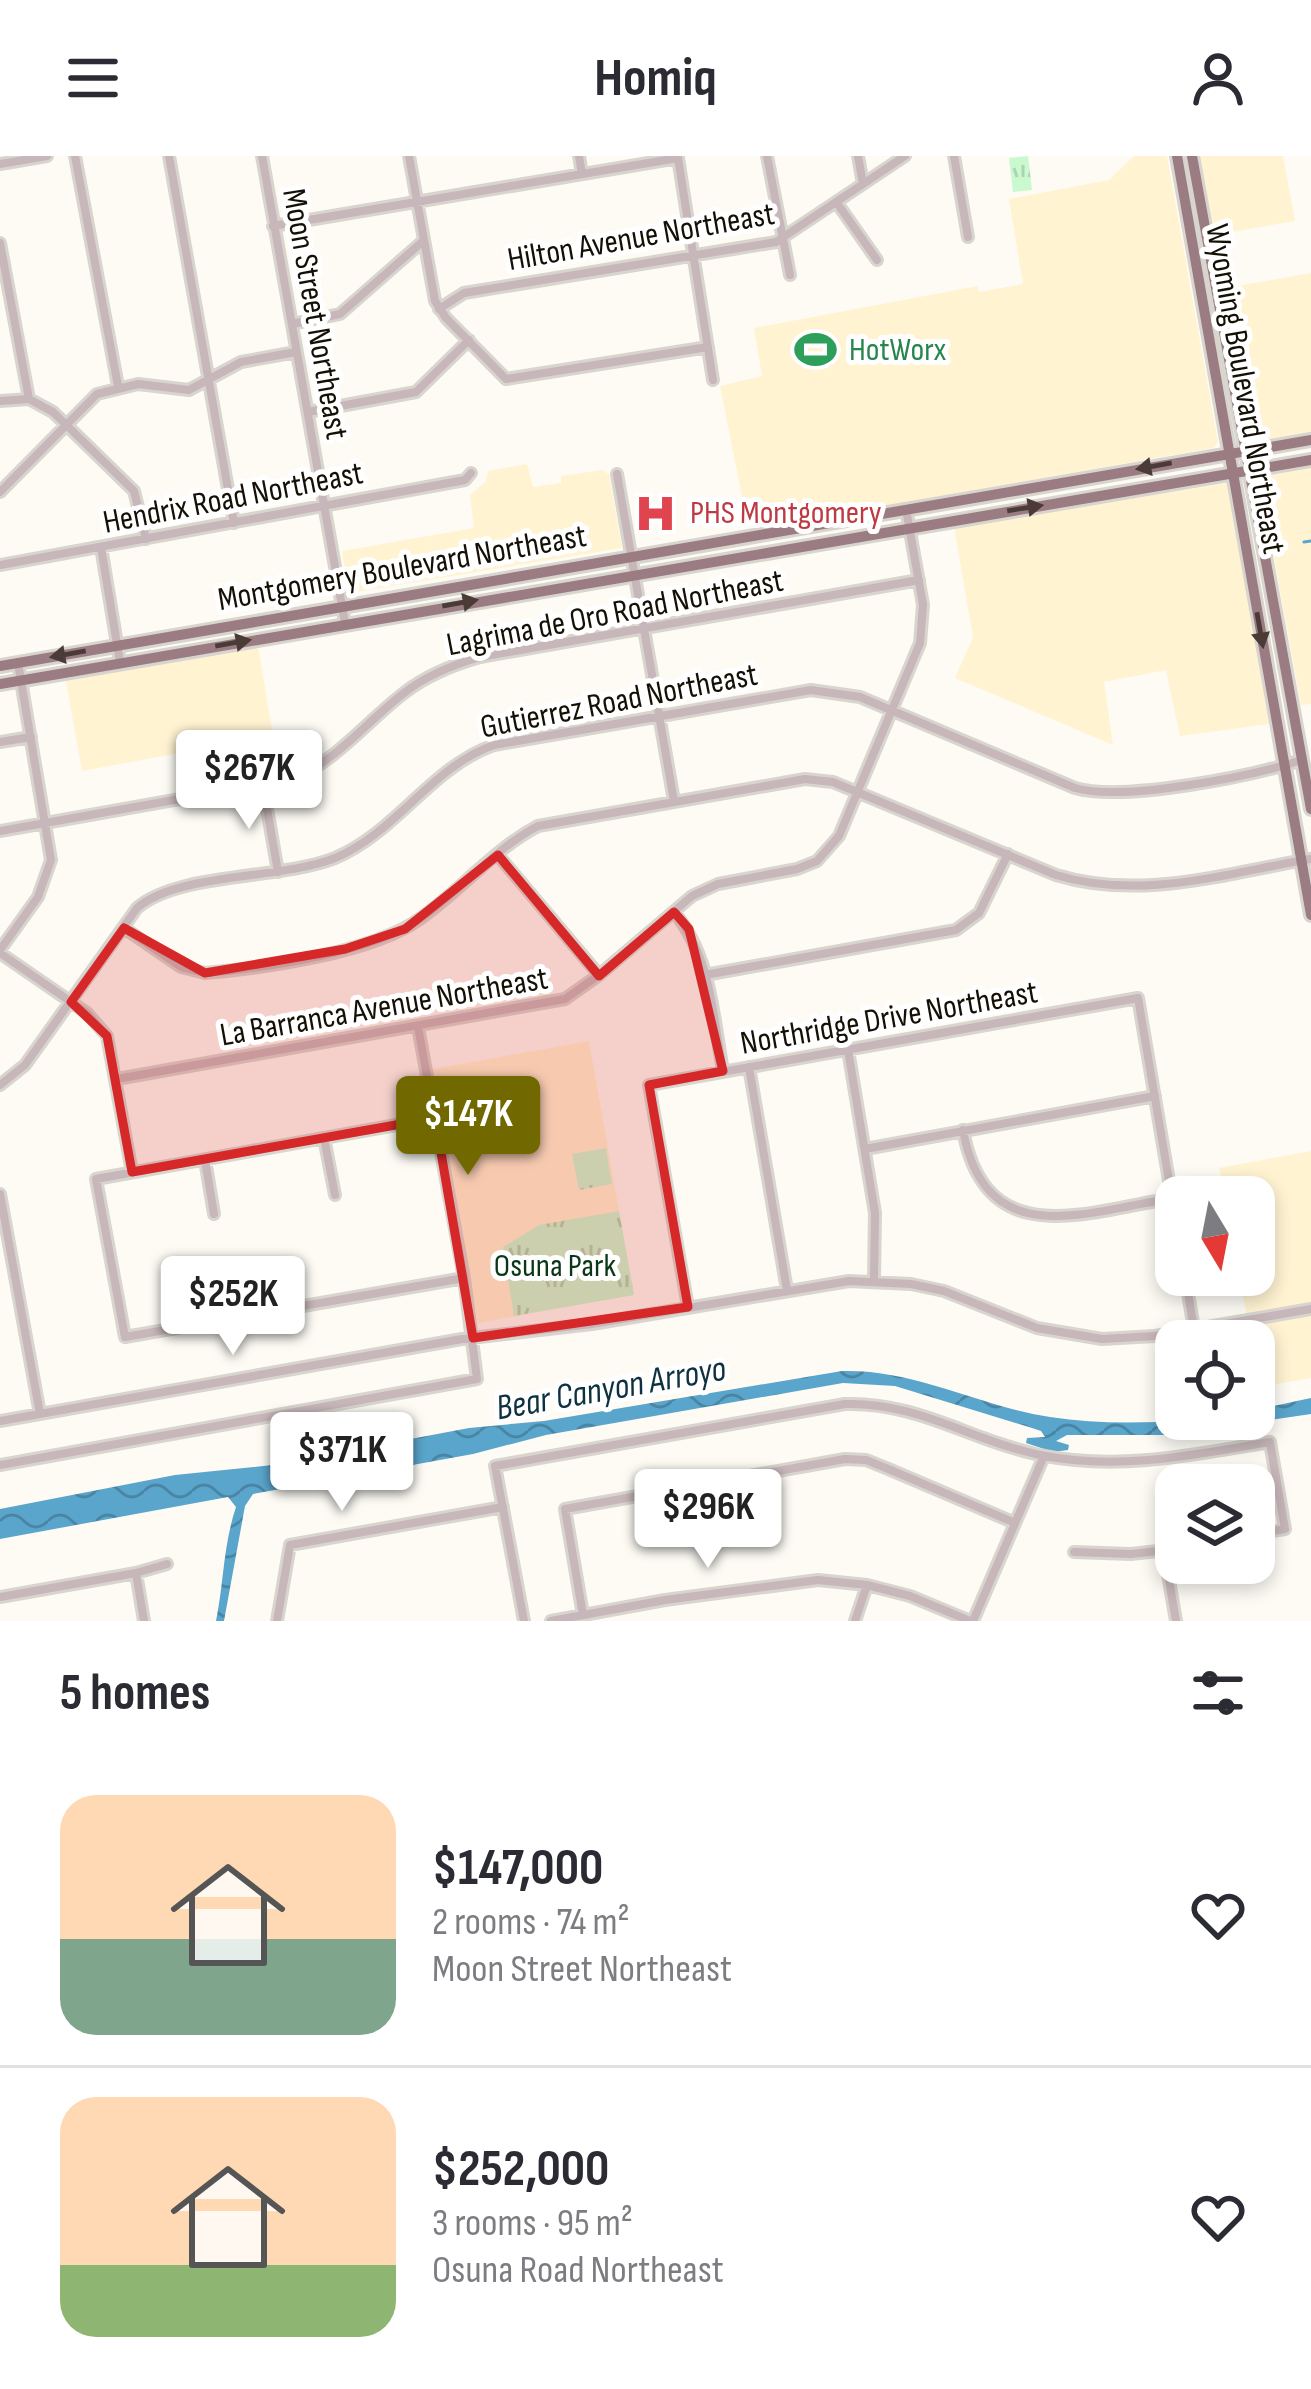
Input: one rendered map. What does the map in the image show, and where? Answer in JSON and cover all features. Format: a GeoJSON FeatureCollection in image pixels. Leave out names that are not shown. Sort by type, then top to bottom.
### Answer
{"type":"FeatureCollection","features":[{"type":"Feature","properties":{"kind":"main road","name":"Wyoming Boulevard Northeast"},"geometry":{"type":"LineString","coordinates":[[1177,156],[1284,766],[1306,860],[1311,915]]}},
{"type":"Feature","properties":{"kind":"main road","name":"Wyoming Boulevard Northeast"},"geometry":{"type":"LineString","coordinates":[[1192,156],[1311,808]]}},
{"type":"Feature","properties":{"kind":"main road","name":"Montgomery Boulevard Northeast"},"geometry":{"type":"LineString","coordinates":[[0,666],[1311,440]]}},
{"type":"Feature","properties":{"kind":"main road","name":"Montgomery Boulevard Northeast"},"geometry":{"type":"LineString","coordinates":[[0,684],[1311,460]]}},
{"type":"Feature","properties":{"kind":"street"},"geometry":{"type":"LineString","coordinates":[[0,164],[47,156]]}},
{"type":"Feature","properties":{"kind":"street"},"geometry":{"type":"LineString","coordinates":[[75,156],[118,386]]}},
{"type":"Feature","properties":{"kind":"street"},"geometry":{"type":"LineString","coordinates":[[169,156],[234,523]]}},
{"type":"Feature","properties":{"kind":"street","name":"Moon Street Northeast"},"geometry":{"type":"LineString","coordinates":[[262,156],[345,623]]}},
{"type":"Feature","properties":{"kind":"street"},"geometry":{"type":"LineString","coordinates":[[409,156],[439,309],[506,379],[708,347]]}},
{"type":"Feature","properties":{"kind":"street"},"geometry":{"type":"LineString","coordinates":[[579,156],[582,174]]}},
{"type":"Feature","properties":{"kind":"street"},"geometry":{"type":"LineString","coordinates":[[767,156],[790,275]]}},
{"type":"Feature","properties":{"kind":"street"},"geometry":{"type":"LineString","coordinates":[[858,156],[863,184]]}},
{"type":"Feature","properties":{"kind":"street","name":"Hilton Avenue Northeast"},"geometry":{"type":"LineString","coordinates":[[439,309],[464,293],[783,240],[905,156]]}},
{"type":"Feature","properties":{"kind":"street"},"geometry":{"type":"LineString","coordinates":[[954,156],[968,237]]}},
{"type":"Feature","properties":{"kind":"street"},"geometry":{"type":"LineString","coordinates":[[273,226],[678,158],[713,380]]}},
{"type":"Feature","properties":{"kind":"street"},"geometry":{"type":"LineString","coordinates":[[837,203],[877,260]]}},
{"type":"Feature","properties":{"kind":"street"},"geometry":{"type":"LineString","coordinates":[[291,324],[332,318],[347,309],[424,241]]}},
{"type":"Feature","properties":{"kind":"street"},"geometry":{"type":"LineString","coordinates":[[0,243],[28,399]]}},
{"type":"Feature","properties":{"kind":"street"},"geometry":{"type":"LineString","coordinates":[[308,412],[416,392],[469,340]]}},
{"type":"Feature","properties":{"kind":"street"},"geometry":{"type":"LineString","coordinates":[[0,492],[86,401],[118,386],[138,384],[178,392],[241,362],[296,352]]}},
{"type":"Feature","properties":{"kind":"street"},"geometry":{"type":"LineString","coordinates":[[0,400],[28,399],[46,406],[134,491],[146,539]]}},
{"type":"Feature","properties":{"kind":"street","name":"Hendrix Road Northeast"},"geometry":{"type":"LineString","coordinates":[[0,565],[465,480],[471,473]]}},
{"type":"Feature","properties":{"kind":"street"},"geometry":{"type":"LineString","coordinates":[[617,474],[674,801]]}},
{"type":"Feature","properties":{"kind":"street","name":"La Barranca Avenue Northeast"},"geometry":{"type":"LineString","coordinates":[[117,1079],[565,999],[692,896],[718,884],[817,861],[839,836],[920,643],[923,605],[906,509]]}},
{"type":"Feature","properties":{"kind":"street"},"geometry":{"type":"LineString","coordinates":[[101,547],[120,662]]}},
{"type":"Feature","properties":{"kind":"street","name":"Lagrima de Oro Road Northeast"},"geometry":{"type":"LineString","coordinates":[[0,831],[292,779],[320,766],[400,696],[443,669],[480,657],[919,580]]}},
{"type":"Feature","properties":{"kind":"street"},"geometry":{"type":"LineString","coordinates":[[18,663],[51,860],[38,897],[0,952],[98,1023],[106,1036],[132,1172]]}},
{"type":"Feature","properties":{"kind":"street","name":"Gutierrez Road Northeast"},"geometry":{"type":"LineString","coordinates":[[0,1084],[25,1065],[137,908],[160,893],[316,864],[362,844],[457,764],[481,750],[811,690],[860,697],[1075,788],[1103,794],[1134,793],[1302,760]]}},
{"type":"Feature","properties":{"kind":"street"},"geometry":{"type":"LineString","coordinates":[[0,742],[31,736]]}},
{"type":"Feature","properties":{"kind":"street"},"geometry":{"type":"LineString","coordinates":[[124,928],[182,967],[205,973],[345,949],[405,929],[538,826],[805,779],[858,791],[1071,879],[1124,887],[1165,884],[1306,860]]}},
{"type":"Feature","properties":{"kind":"street"},"geometry":{"type":"LineString","coordinates":[[263,785],[278,872]]}},
{"type":"Feature","properties":{"kind":"street"},"geometry":{"type":"LineString","coordinates":[[706,975],[956,930],[983,908],[1008,854]]}},
{"type":"Feature","properties":{"kind":"street"},"geometry":{"type":"LineString","coordinates":[[498,855],[599,976]]}},
{"type":"Feature","properties":{"kind":"street"},"geometry":{"type":"LineString","coordinates":[[674,912],[694,938],[706,975],[722,1071]]}},
{"type":"Feature","properties":{"kind":"street","name":"Northridge Drive Northeast"},"geometry":{"type":"LineString","coordinates":[[688,1307],[649,1085],[1138,998],[1155,1096]]}},
{"type":"Feature","properties":{"kind":"street"},"geometry":{"type":"LineString","coordinates":[[0,1465],[473,1382],[479,1374],[418,1027]]}},
{"type":"Feature","properties":{"kind":"street"},"geometry":{"type":"LineString","coordinates":[[848,1050],[874,1213],[874,1281]]}},
{"type":"Feature","properties":{"kind":"street"},"geometry":{"type":"LineString","coordinates":[[749,1067],[787,1290]]}},
{"type":"Feature","properties":{"kind":"street"},"geometry":{"type":"LineString","coordinates":[[865,1149],[1155,1096],[1168,1176]]}},
{"type":"Feature","properties":{"kind":"street"},"geometry":{"type":"LineString","coordinates":[[435,1118],[96,1179],[125,1337],[464,1278]]}},
{"type":"Feature","properties":{"kind":"street"},"geometry":{"type":"LineString","coordinates":[[963,1130],[973,1170],[991,1194],[1018,1211],[1055,1219],[1155,1201]]}},
{"type":"Feature","properties":{"kind":"street"},"geometry":{"type":"LineString","coordinates":[[324,1138],[334,1195]]}},
{"type":"Feature","properties":{"kind":"street"},"geometry":{"type":"LineString","coordinates":[[205,1160],[214,1214]]}},
{"type":"Feature","properties":{"kind":"street"},"geometry":{"type":"LineString","coordinates":[[0,1194],[40,1414]]}},
{"type":"Feature","properties":{"kind":"street"},"geometry":{"type":"LineString","coordinates":[[0,1421],[473,1337],[874,1281],[944,1291],[1070,1336],[1155,1334]]}},
{"type":"Feature","properties":{"kind":"street"},"geometry":{"type":"LineString","coordinates":[[1250,1320],[1311,1310]]}},
{"type":"Feature","properties":{"kind":"street"},"geometry":{"type":"LineString","coordinates":[[524,1621],[495,1466],[845,1403],[881,1403],[914,1410],[984,1439],[1044,1456],[1149,1462],[1270,1442],[1274,1464]]}},
{"type":"Feature","properties":{"kind":"street"},"geometry":{"type":"LineString","coordinates":[[551,1621],[774,1583],[818,1580],[867,1585],[921,1599],[972,1621],[1044,1456]]}},
{"type":"Feature","properties":{"kind":"street"},"geometry":{"type":"LineString","coordinates":[[583,1615],[565,1509],[845,1459],[886,1468],[1016,1523]]}},
{"type":"Feature","properties":{"kind":"street"},"geometry":{"type":"LineString","coordinates":[[1275,1471],[1285,1529],[1275,1531]]}},
{"type":"Feature","properties":{"kind":"street"},"geometry":{"type":"LineString","coordinates":[[277,1621],[290,1545],[503,1507]]}},
{"type":"Feature","properties":{"kind":"street"},"geometry":{"type":"LineString","coordinates":[[1074,1552],[1155,1552]]}},
{"type":"Feature","properties":{"kind":"street"},"geometry":{"type":"LineString","coordinates":[[0,1597],[136,1574],[166,1564]]}},
{"type":"Feature","properties":{"kind":"street"},"geometry":{"type":"LineString","coordinates":[[136,1574],[144,1621]]}},
{"type":"Feature","properties":{"kind":"street"},"geometry":{"type":"LineString","coordinates":[[1170,1584],[1176,1621]]}},
{"type":"Feature","properties":{"kind":"street"},"geometry":{"type":"LineString","coordinates":[[855,1621],[867,1585]]}},
{"type":"Feature","properties":{"kind":"highlighted area"},"geometry":{"type":"Polygon","coordinates":[[[498,855],[599,976],[674,912],[689,929],[723,1071],[649,1085],[688,1307],[473,1338],[435,1118],[132,1172],[107,1036],[71,1002],[124,928],[205,973],[345,949],[405,929],[498,855]]]}},
{"type":"Feature","properties":{"kind":"shaded area"},"geometry":{"type":"Polygon","coordinates":[[[1134,156],[1167,156],[1218,442],[1213,448],[799,521],[747,522],[720,386],[762,376],[754,328],[978,286],[979,292],[1023,284],[1009,199],[1109,180],[1134,156]]]}},
{"type":"Feature","properties":{"kind":"shaded area"},"geometry":{"type":"Polygon","coordinates":[[[1199,156],[1283,156],[1295,221],[1214,235],[1199,156]]]}},
{"type":"Feature","properties":{"kind":"shaded area"},"geometry":{"type":"Polygon","coordinates":[[[1311,273],[1311,433],[1255,439],[1226,288],[1311,273]]]}},
{"type":"Feature","properties":{"kind":"shaded area"},"geometry":{"type":"Polygon","coordinates":[[[527,464],[533,487],[561,483],[561,476],[602,470],[609,474],[622,548],[349,593],[342,551],[474,528],[470,495],[486,481],[488,471],[527,464]]]}},
{"type":"Feature","properties":{"kind":"shaded area"},"geometry":{"type":"Polygon","coordinates":[[[1311,466],[1311,704],[1301,705],[1259,475],[1311,466]]]}},
{"type":"Feature","properties":{"kind":"shaded area"},"geometry":{"type":"Polygon","coordinates":[[[1227,483],[1269,724],[1180,736],[1166,670],[1104,682],[1113,745],[955,678],[973,637],[954,527],[1227,483]]]}},
{"type":"Feature","properties":{"kind":"shaded area"},"geometry":{"type":"Polygon","coordinates":[[[258,646],[273,736],[82,771],[66,681],[258,646]]]}},
{"type":"Feature","properties":{"kind":"shaded area"},"geometry":{"type":"Polygon","coordinates":[[[589,1041],[634,1295],[478,1323],[433,1069],[589,1041]]]}},
{"type":"Feature","properties":{"kind":"shaded area"},"geometry":{"type":"Polygon","coordinates":[[[1311,1151],[1311,1378],[1275,1384],[1275,1320],[1247,1320],[1243,1296],[1275,1296],[1275,1176],[1221,1176],[1219,1168],[1311,1151]]]}},
{"type":"Feature","properties":{"kind":"green space"},"geometry":{"type":"Polygon","coordinates":[[[1028,156],[1032,190],[1013,192],[1009,158],[1028,156]]]}},
{"type":"Feature","properties":{"kind":"green space"},"geometry":{"type":"Polygon","coordinates":[[[606,1148],[612,1184],[579,1190],[572,1154],[606,1148]]]}},
{"type":"Feature","properties":{"kind":"green space","name":"Osuna Park"},"geometry":{"type":"Polygon","coordinates":[[[619,1211],[634,1295],[514,1316],[503,1247],[539,1225],[619,1211]]]}},
{"type":"Feature","properties":{"kind":"water"},"geometry":{"type":"Polygon","coordinates":[[[842,1371],[896,1376],[1023,1412],[1075,1420],[1155,1421],[1155,1435],[1067,1435],[1056,1441],[1069,1445],[1068,1450],[1053,1452],[1026,1443],[1027,1438],[1045,1437],[1029,1427],[895,1386],[843,1383],[546,1435],[473,1454],[253,1494],[245,1506],[224,1621],[216,1621],[236,1507],[228,1497],[0,1539],[0,1509],[175,1475],[273,1465],[469,1428],[544,1421],[842,1371]]]}},
{"type":"Feature","properties":{"kind":"water"},"geometry":{"type":"Polygon","coordinates":[[[1311,1398],[1311,1414],[1275,1419],[1275,1406],[1311,1398]]]}},
{"type":"Feature","properties":{"kind":"waterway"},"geometry":{"type":"LineString","coordinates":[[1304,542],[1311,541]]}},
{"type":"Feature","properties":{"kind":"place","name":"HotWorx"},"geometry":{"type":"Point","coordinates":[815,350]}},
{"type":"Feature","properties":{"kind":"place","name":"PHS Montgomery"},"geometry":{"type":"Point","coordinates":[656,513]}},
{"type":"Feature","properties":{"kind":"water label","name":"Bear Canyon Arroyo"},"geometry":{"type":"Point","coordinates":[611,1389]}}]}
